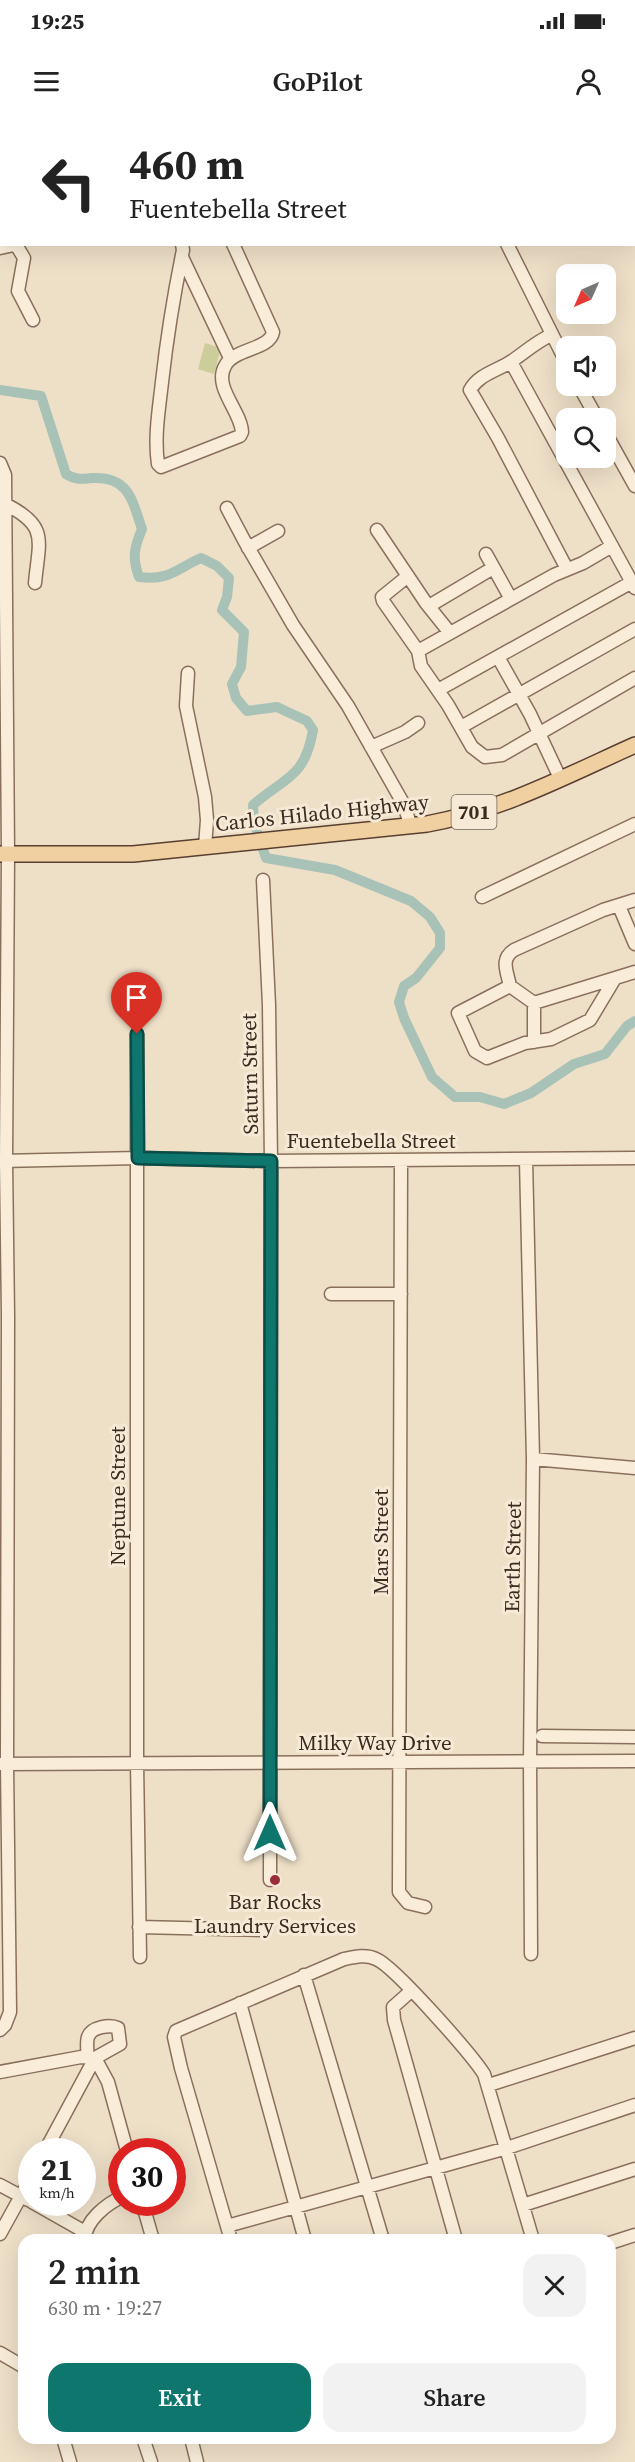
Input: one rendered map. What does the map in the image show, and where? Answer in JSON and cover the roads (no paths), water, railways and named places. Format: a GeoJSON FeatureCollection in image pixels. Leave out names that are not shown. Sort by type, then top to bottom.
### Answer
{"type":"FeatureCollection","features":[{"type":"Feature","properties":{"kind":"main road","name":"Carlos Hilado Highway"},"geometry":{"type":"LineString","coordinates":[[4,854],[133,854],[445,821],[560,778],[635,745]]}},
{"type":"Feature","properties":{"kind":"street"},"geometry":{"type":"LineString","coordinates":[[15,246],[24,258],[18,291],[33,320]]}},
{"type":"Feature","properties":{"kind":"street"},"geometry":{"type":"LineString","coordinates":[[182,251],[166,341],[156,429],[156,455],[161,467],[240,436],[242,432],[223,385],[223,370],[230,358],[268,342],[273,332],[234,246]]}},
{"type":"Feature","properties":{"kind":"street"},"geometry":{"type":"LineString","coordinates":[[508,246],[556,343]]}},
{"type":"Feature","properties":{"kind":"street"},"geometry":{"type":"LineString","coordinates":[[182,251],[230,358]]}},
{"type":"Feature","properties":{"kind":"street"},"geometry":{"type":"LineString","coordinates":[[551,334],[525,349],[511,362],[481,377],[470,390],[567,569]]}},
{"type":"Feature","properties":{"kind":"street"},"geometry":{"type":"LineString","coordinates":[[438,690],[633,585],[511,362]]}},
{"type":"Feature","properties":{"kind":"street"},"geometry":{"type":"LineString","coordinates":[[616,452],[635,486]]}},
{"type":"Feature","properties":{"kind":"street"},"geometry":{"type":"LineString","coordinates":[[0,463],[5,475],[4,1764],[10,2012],[3,2028]]}},
{"type":"Feature","properties":{"kind":"street"},"geometry":{"type":"LineString","coordinates":[[5,504],[23,513],[33,522],[38,534],[35,584]]}},
{"type":"Feature","properties":{"kind":"street"},"geometry":{"type":"LineString","coordinates":[[227,508],[294,625],[348,706],[403,803],[411,826]]}},
{"type":"Feature","properties":{"kind":"street"},"geometry":{"type":"LineString","coordinates":[[377,530],[450,633]]}},
{"type":"Feature","properties":{"kind":"street"},"geometry":{"type":"LineString","coordinates":[[248,548],[278,531]]}},
{"type":"Feature","properties":{"kind":"street"},"geometry":{"type":"LineString","coordinates":[[418,651],[612,546]]}},
{"type":"Feature","properties":{"kind":"street"},"geometry":{"type":"LineString","coordinates":[[486,554],[511,599]]}},
{"type":"Feature","properties":{"kind":"street"},"geometry":{"type":"LineString","coordinates":[[429,606],[493,567]]}},
{"type":"Feature","properties":{"kind":"street"},"geometry":{"type":"LineString","coordinates":[[408,576],[382,598],[418,651],[422,666],[472,747],[484,757],[502,755],[635,678]]}},
{"type":"Feature","properties":{"kind":"street"},"geometry":{"type":"LineString","coordinates":[[461,727],[635,629]]}},
{"type":"Feature","properties":{"kind":"street"},"geometry":{"type":"LineString","coordinates":[[498,657],[519,694],[560,778]]}},
{"type":"Feature","properties":{"kind":"street"},"geometry":{"type":"LineString","coordinates":[[188,673],[186,706],[206,797],[205,847]]}},
{"type":"Feature","properties":{"kind":"street"},"geometry":{"type":"LineString","coordinates":[[370,747],[405,732],[418,723]]}},
{"type":"Feature","properties":{"kind":"street"},"geometry":{"type":"LineString","coordinates":[[482,897],[635,824]]}},
{"type":"Feature","properties":{"kind":"street","name":"Saturn Street"},"geometry":{"type":"LineString","coordinates":[[263,880],[269,1005],[271,1161],[270,1880]]}},
{"type":"Feature","properties":{"kind":"street"},"geometry":{"type":"LineString","coordinates":[[635,900],[603,910],[508,954],[505,963],[510,986],[534,1004],[635,972]]}},
{"type":"Feature","properties":{"kind":"street"},"geometry":{"type":"LineString","coordinates":[[620,906],[635,944]]}},
{"type":"Feature","properties":{"kind":"street"},"geometry":{"type":"LineString","coordinates":[[510,986],[460,1010],[458,1016],[475,1051],[483,1057],[492,1057],[512,1047],[551,1039],[593,1019],[614,980]]}},
{"type":"Feature","properties":{"kind":"street"},"geometry":{"type":"LineString","coordinates":[[534,1004],[534,1042]]}},
{"type":"Feature","properties":{"kind":"street","name":"Neptune Street"},"geometry":{"type":"LineString","coordinates":[[137,1034],[137,1762],[140,1957]]}},
{"type":"Feature","properties":{"kind":"street","name":"Fuentebella Street"},"geometry":{"type":"LineString","coordinates":[[3,1161],[138,1158],[271,1161],[635,1158]]}},
{"type":"Feature","properties":{"kind":"street","name":"Mars Street"},"geometry":{"type":"LineString","coordinates":[[401,1160],[399,1892],[408,1903],[425,1907]]}},
{"type":"Feature","properties":{"kind":"street","name":"Earth Street"},"geometry":{"type":"LineString","coordinates":[[526,1160],[533,1459],[531,1954]]}},
{"type":"Feature","properties":{"kind":"street"},"geometry":{"type":"LineString","coordinates":[[330,1294],[401,1294]]}},
{"type":"Feature","properties":{"kind":"street"},"geometry":{"type":"LineString","coordinates":[[533,1459],[635,1468]]}},
{"type":"Feature","properties":{"kind":"street"},"geometry":{"type":"LineString","coordinates":[[542,1736],[635,1737]]}},
{"type":"Feature","properties":{"kind":"street","name":"Milky Way Drive"},"geometry":{"type":"LineString","coordinates":[[4,1764],[635,1761]]}},
{"type":"Feature","properties":{"kind":"street"},"geometry":{"type":"LineString","coordinates":[[139,1927],[262,1930]]}},
{"type":"Feature","properties":{"kind":"street"},"geometry":{"type":"LineString","coordinates":[[229,2234],[174,2037],[179,2028],[304,1975],[344,1959],[369,1957],[378,1959],[411,1991],[476,2062],[489,2085],[531,2234]]}},
{"type":"Feature","properties":{"kind":"street"},"geometry":{"type":"LineString","coordinates":[[304,1975],[369,2186],[381,2234]]}},
{"type":"Feature","properties":{"kind":"street"},"geometry":{"type":"LineString","coordinates":[[411,1991],[393,2007],[394,2020],[454,2234]]}},
{"type":"Feature","properties":{"kind":"street"},"geometry":{"type":"LineString","coordinates":[[240,2003],[303,2234]]}},
{"type":"Feature","properties":{"kind":"street"},"geometry":{"type":"LineString","coordinates":[[489,2085],[635,2038]]}},
{"type":"Feature","properties":{"kind":"street"},"geometry":{"type":"LineString","coordinates":[[0,2072],[91,2058]]}},
{"type":"Feature","properties":{"kind":"street"},"geometry":{"type":"LineString","coordinates":[[51,2138],[91,2058]]}},
{"type":"Feature","properties":{"kind":"street"},"geometry":{"type":"LineString","coordinates":[[91,2058],[108,2082],[123,2138]]}},
{"type":"Feature","properties":{"kind":"street"},"geometry":{"type":"LineString","coordinates":[[227,2226],[507,2148],[635,2105]]}},
{"type":"Feature","properties":{"kind":"street"},"geometry":{"type":"LineString","coordinates":[[523,2205],[635,2169]]}},
{"type":"Feature","properties":{"kind":"street"},"geometry":{"type":"LineString","coordinates":[[0,2185],[18,2195]]}},
{"type":"Feature","properties":{"kind":"street"},"geometry":{"type":"LineString","coordinates":[[86,2234],[108,2203]]}},
{"type":"Feature","properties":{"kind":"street"},"geometry":{"type":"LineString","coordinates":[[0,2234],[18,2212]]}},
{"type":"Feature","properties":{"kind":"street"},"geometry":{"type":"LineString","coordinates":[[53,2216],[82,2234]]}},
{"type":"Feature","properties":{"kind":"street"},"geometry":{"type":"LineString","coordinates":[[146,2216],[151,2234]]}},
{"type":"Feature","properties":{"kind":"street"},"geometry":{"type":"LineString","coordinates":[[616,2241],[635,2235]]}},
{"type":"Feature","properties":{"kind":"street"},"geometry":{"type":"LineString","coordinates":[[0,2353],[18,2364]]}},
{"type":"Feature","properties":{"kind":"street"},"geometry":{"type":"LineString","coordinates":[[65,2444],[70,2462]]}},
{"type":"Feature","properties":{"kind":"street"},"geometry":{"type":"LineString","coordinates":[[145,2444],[151,2462]]}},
{"type":"Feature","properties":{"kind":"street"},"geometry":{"type":"LineString","coordinates":[[192,2444],[197,2462]]}},
{"type":"Feature","properties":{"kind":"waterway"},"geometry":{"type":"LineString","coordinates":[[0,390],[41,396],[66,474],[78,479],[104,478],[114,481],[127,492],[142,529],[135,553],[135,564],[139,577],[165,576],[201,558],[217,566],[229,578],[227,597],[222,610],[244,632],[241,667],[232,684],[236,698],[247,711],[277,707],[307,721],[313,730],[305,758],[299,767],[284,782],[253,805],[254,823],[266,858],[335,870],[411,901],[430,917],[440,933],[440,948],[416,978],[404,986],[399,1002],[404,1018],[432,1077],[455,1097],[480,1097],[504,1104],[531,1093],[574,1064],[605,1054],[627,1026],[635,1021]]}},
{"type":"Feature","properties":{"kind":"place","name":"Bar Rocks Laundry Services"},"geometry":{"type":"Point","coordinates":[275,1880]}}]}
